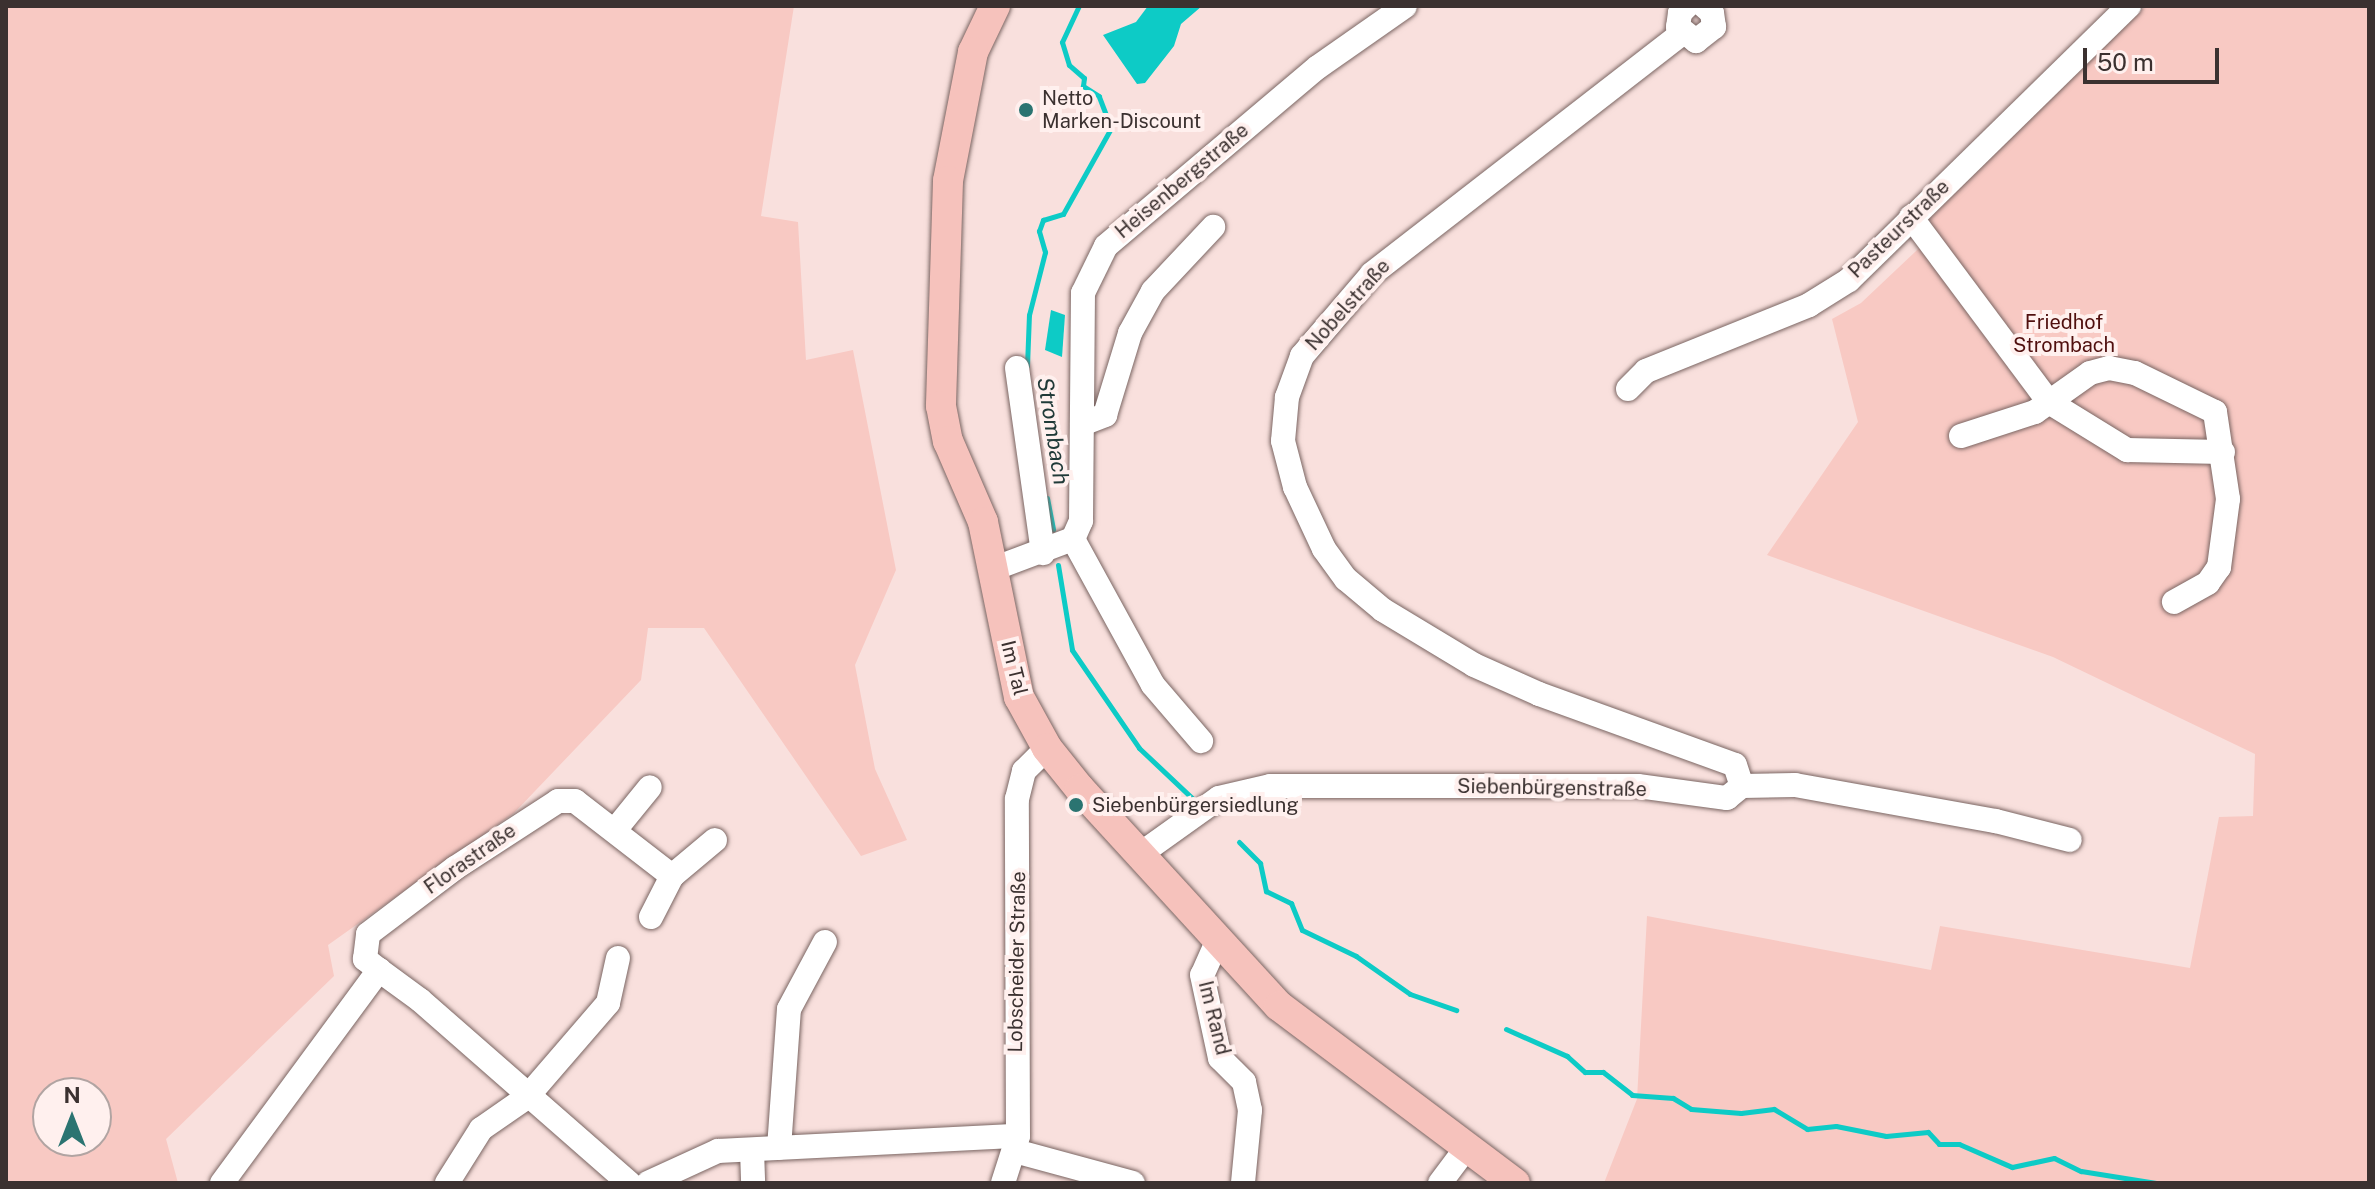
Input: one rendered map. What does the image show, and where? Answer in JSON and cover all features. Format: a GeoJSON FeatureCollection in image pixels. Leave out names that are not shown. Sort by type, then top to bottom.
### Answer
{"type":"FeatureCollection","features":[{"type":"Feature","properties":{"kind":"main road","name":"Im Tal"},"geometry":{"type":"LineString","coordinates":[[995,6],[973,52],[948,181],[941,406],[948,441],[983,522],[1019,697],[1047,748],[1217,942],[1279,1006],[1515,1183]]}},
{"type":"Feature","properties":{"kind":"street","name":"Heisenbergstraße"},"geometry":{"type":"LineString","coordinates":[[1073,539],[1081,521],[1083,293],[1106,246],[1318,67],[1405,6]]}},
{"type":"Feature","properties":{"kind":"street"},"geometry":{"type":"LineString","coordinates":[[1681,34],[1677,20],[1687,6]]}},
{"type":"Feature","properties":{"kind":"street","name":"Nobelstraße"},"geometry":{"type":"LineString","coordinates":[[1704,6],[1714,18],[1710,34],[1696,41],[1681,34],[1372,274],[1302,356],[1287,397],[1283,441],[1295,487],[1324,549],[1346,579],[1383,610],[1474,665],[1539,694],[1735,765],[1742,786]]}},
{"type":"Feature","properties":{"kind":"street","name":"Pasteurstraße"},"geometry":{"type":"LineString","coordinates":[[1628,389],[1646,371],[1809,305],[1849,280],[2129,6]]}},
{"type":"Feature","properties":{"kind":"street"},"geometry":{"type":"LineString","coordinates":[[1911,217],[2049,402],[2127,450],[2223,452]]}},
{"type":"Feature","properties":{"kind":"street"},"geometry":{"type":"LineString","coordinates":[[1082,424],[1105,415],[1130,333],[1153,291],[1213,227]]}},
{"type":"Feature","properties":{"kind":"street"},"geometry":{"type":"LineString","coordinates":[[1017,368],[1043,553]]}},
{"type":"Feature","properties":{"kind":"street"},"geometry":{"type":"LineString","coordinates":[[1961,436],[2049,402],[2090,373],[2109,368],[2135,373],[2215,412],[2228,499],[2219,567],[2208,583],[2174,602]]}},
{"type":"Feature","properties":{"kind":"street"},"geometry":{"type":"LineString","coordinates":[[993,569],[1043,553],[1073,539],[1153,685],[1201,741]]}},
{"type":"Feature","properties":{"kind":"street","name":"Lobscheider Straße"},"geometry":{"type":"LineString","coordinates":[[1003,1183],[1016,1143],[1017,799],[1024,771],[1047,748]]}},
{"type":"Feature","properties":{"kind":"street","name":"Siebenbürgenstraße"},"geometry":{"type":"LineString","coordinates":[[1139,855],[1219,798],[1270,786],[1638,786],[1727,798],[1742,786],[1795,785],[1996,821],[2070,840]]}},
{"type":"Feature","properties":{"kind":"street"},"geometry":{"type":"LineString","coordinates":[[615,830],[650,787]]}},
{"type":"Feature","properties":{"kind":"street","name":"Florastraße"},"geometry":{"type":"LineString","coordinates":[[379,970],[365,959],[368,934],[542,809],[575,801],[672,876]]}},
{"type":"Feature","properties":{"kind":"street"},"geometry":{"type":"LineString","coordinates":[[651,917],[672,876],[715,840]]}},
{"type":"Feature","properties":{"kind":"street"},"geometry":{"type":"LineString","coordinates":[[779,1148],[789,1009],[825,942]]}},
{"type":"Feature","properties":{"kind":"street","name":"Im Rand"},"geometry":{"type":"LineString","coordinates":[[1217,942],[1202,975],[1220,1058],[1244,1082],[1250,1110],[1243,1183]]}},
{"type":"Feature","properties":{"kind":"street"},"geometry":{"type":"LineString","coordinates":[[447,1183],[481,1129],[527,1097],[608,1003],[618,958]]}},
{"type":"Feature","properties":{"kind":"street"},"geometry":{"type":"LineString","coordinates":[[222,1183],[379,970],[420,1000],[527,1097],[629,1183]]}},
{"type":"Feature","properties":{"kind":"street"},"geometry":{"type":"LineString","coordinates":[[648,1183],[718,1151],[1016,1143],[1133,1183]]}},
{"type":"Feature","properties":{"kind":"street"},"geometry":{"type":"LineString","coordinates":[[1440,1183],[1467,1147]]}},
{"type":"Feature","properties":{"kind":"street"},"geometry":{"type":"LineString","coordinates":[[752,1150],[753,1183]]}},
{"type":"Feature","properties":{"kind":"green space"},"geometry":{"type":"Polygon","coordinates":[[[6,6],[794,6],[761,216],[798,222],[806,360],[853,350],[896,570],[855,665],[875,769],[907,840],[861,856],[704,628],[648,628],[641,680],[514,813],[328,945],[334,976],[166,1139],[178,1183],[6,1183],[6,6]]]}},
{"type":"Feature","properties":{"kind":"green space","name":"Friedhof Strombach"},"geometry":{"type":"Polygon","coordinates":[[[2146,6],[2369,6],[2369,1183],[1604,1183],[1637,1099],[1647,916],[1931,970],[1940,926],[2190,968],[2219,817],[2253,816],[2255,754],[2053,657],[1767,555],[1858,422],[1832,319],[1861,303],[1933,235],[1929,212],[2146,6]]]}},
{"type":"Feature","properties":{"kind":"water"},"geometry":{"type":"Polygon","coordinates":[[[1148,6],[1202,6],[1181,24],[1174,46],[1145,83],[1137,84],[1103,35],[1136,22],[1148,6]]]}},
{"type":"Feature","properties":{"kind":"water"},"geometry":{"type":"Polygon","coordinates":[[[1051,310],[1065,315],[1062,357],[1045,350],[1051,310]]]}},
{"type":"Feature","properties":{"kind":"waterway","name":"Strombach"},"geometry":{"type":"LineString","coordinates":[[1027,366],[1029,315],[1045,252],[1039,231],[1043,220],[1063,214],[1111,128],[1099,96],[1083,86],[1084,78],[1069,65],[1062,42],[1079,6]]}},
{"type":"Feature","properties":{"kind":"waterway","name":"Strombach"},"geometry":{"type":"LineString","coordinates":[[1047,498],[1053,529]]}},
{"type":"Feature","properties":{"kind":"waterway","name":"Strombach"},"geometry":{"type":"LineString","coordinates":[[1058,565],[1072,650],[1139,748],[1192,798]]}},
{"type":"Feature","properties":{"kind":"waterway","name":"Strombach"},"geometry":{"type":"LineString","coordinates":[[1239,842],[1260,863],[1266,891],[1291,903],[1302,930],[1356,956],[1410,994],[1456,1010]]}},
{"type":"Feature","properties":{"kind":"waterway","name":"Strombach"},"geometry":{"type":"LineString","coordinates":[[1506,1029],[1567,1056],[1585,1072],[1603,1072],[1632,1095],[1673,1098],[1691,1109],[1741,1113],[1774,1109],[1807,1129],[1836,1126],[1886,1136],[1928,1132],[1939,1144],[1959,1144],[2012,1167],[2054,1158],[2081,1171],[2156,1183]]}},
{"type":"Feature","properties":{"kind":"place","name":"Netto Marken-Discount"},"geometry":{"type":"Point","coordinates":[1026,110]}},
{"type":"Feature","properties":{"kind":"place","name":"Siebenbürgersiedlung"},"geometry":{"type":"Point","coordinates":[1076,805]}}]}
